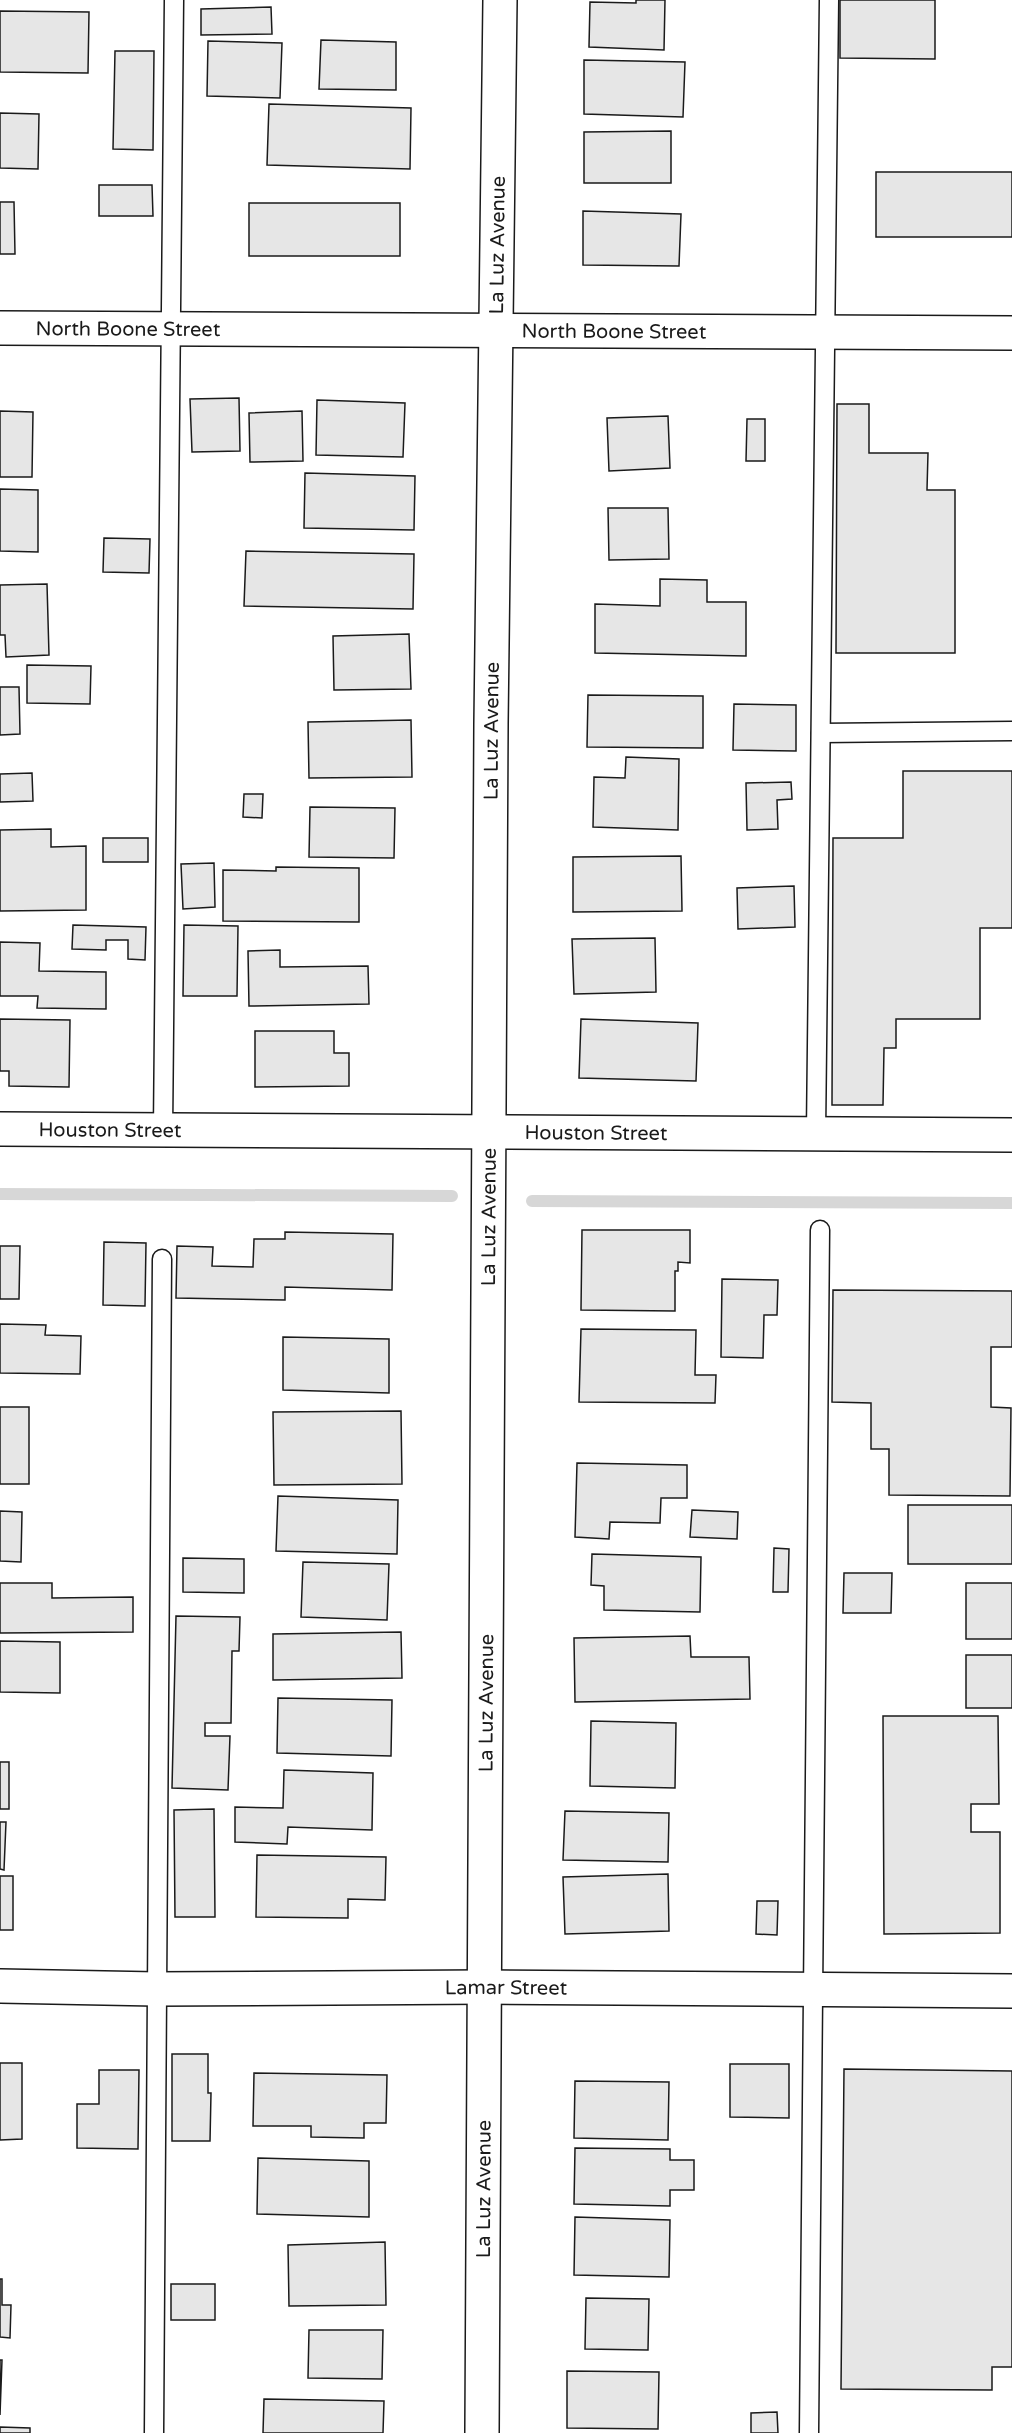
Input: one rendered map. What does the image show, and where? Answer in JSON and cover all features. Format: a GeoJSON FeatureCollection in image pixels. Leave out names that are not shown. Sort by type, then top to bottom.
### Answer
{"type":"FeatureCollection","features":[{"type":"Feature","properties":{"kind":"street","name":"La Luz Avenue"},"geometry":{"type":"LineString","coordinates":[[483,2433],[491,1131],[491,724],[500,0]]}},
{"type":"Feature","properties":{"kind":"street","name":"North Boone Street"},"geometry":{"type":"LineString","coordinates":[[0,328],[1012,333]]}},
{"type":"Feature","properties":{"kind":"street","name":"Houston Street"},"geometry":{"type":"LineString","coordinates":[[0,1129],[1012,1135]]}},
{"type":"Feature","properties":{"kind":"street","name":"Lamar Street"},"geometry":{"type":"LineString","coordinates":[[0,1986],[156,1989],[1012,1991]]}},
{"type":"Feature","properties":{"kind":"lane"},"geometry":{"type":"LineString","coordinates":[[163,1131],[174,0]]}},
{"type":"Feature","properties":{"kind":"lane"},"geometry":{"type":"LineString","coordinates":[[816,1133],[830,0]]}},
{"type":"Feature","properties":{"kind":"lane"},"geometry":{"type":"LineString","coordinates":[[821,733],[1012,731]]}},
{"type":"Feature","properties":{"kind":"lane"},"geometry":{"type":"LineString","coordinates":[[809,2433],[820,1230]]}},
{"type":"Feature","properties":{"kind":"lane"},"geometry":{"type":"LineString","coordinates":[[154,2433],[162,1259]]}},
{"type":"Feature","properties":{"kind":"building"},"geometry":{"type":"Polygon","coordinates":[[[636,0],[665,0],[664,50],[589,47],[590,2],[636,3],[636,0]]]}},
{"type":"Feature","properties":{"kind":"building"},"geometry":{"type":"Polygon","coordinates":[[[840,0],[935,0],[935,59],[840,58],[840,0]]]}},
{"type":"Feature","properties":{"kind":"building"},"geometry":{"type":"Polygon","coordinates":[[[271,7],[272,34],[201,35],[201,9],[271,7]]]}},
{"type":"Feature","properties":{"kind":"building"},"geometry":{"type":"Polygon","coordinates":[[[0,11],[89,12],[88,73],[0,72],[0,11]]]}},
{"type":"Feature","properties":{"kind":"building"},"geometry":{"type":"Polygon","coordinates":[[[321,40],[396,42],[396,90],[319,89],[321,40]]]}},
{"type":"Feature","properties":{"kind":"building"},"geometry":{"type":"Polygon","coordinates":[[[208,41],[282,43],[280,98],[207,96],[208,41]]]}},
{"type":"Feature","properties":{"kind":"building"},"geometry":{"type":"Polygon","coordinates":[[[115,51],[154,51],[153,150],[113,149],[115,51]]]}},
{"type":"Feature","properties":{"kind":"building"},"geometry":{"type":"Polygon","coordinates":[[[584,60],[685,62],[683,117],[584,114],[584,60]]]}},
{"type":"Feature","properties":{"kind":"building"},"geometry":{"type":"Polygon","coordinates":[[[269,104],[411,108],[410,169],[267,165],[269,104]]]}},
{"type":"Feature","properties":{"kind":"building"},"geometry":{"type":"Polygon","coordinates":[[[0,113],[39,114],[38,169],[0,168],[0,113]]]}},
{"type":"Feature","properties":{"kind":"building"},"geometry":{"type":"Polygon","coordinates":[[[671,131],[671,183],[584,183],[584,132],[671,131]]]}},
{"type":"Feature","properties":{"kind":"building"},"geometry":{"type":"Polygon","coordinates":[[[876,172],[1012,172],[1012,237],[876,237],[876,172]]]}},
{"type":"Feature","properties":{"kind":"building"},"geometry":{"type":"Polygon","coordinates":[[[99,185],[152,185],[153,216],[99,216],[99,185]]]}},
{"type":"Feature","properties":{"kind":"building"},"geometry":{"type":"Polygon","coordinates":[[[0,202],[14,202],[15,254],[0,254],[0,202]]]}},
{"type":"Feature","properties":{"kind":"building"},"geometry":{"type":"Polygon","coordinates":[[[249,203],[400,203],[400,256],[249,256],[249,203]]]}},
{"type":"Feature","properties":{"kind":"building"},"geometry":{"type":"Polygon","coordinates":[[[583,211],[681,214],[679,266],[583,265],[583,211]]]}},
{"type":"Feature","properties":{"kind":"building"},"geometry":{"type":"Polygon","coordinates":[[[239,398],[240,451],[192,452],[190,399],[239,398]]]}},
{"type":"Feature","properties":{"kind":"building"},"geometry":{"type":"Polygon","coordinates":[[[317,400],[405,403],[403,457],[316,455],[317,400]]]}},
{"type":"Feature","properties":{"kind":"building"},"geometry":{"type":"Polygon","coordinates":[[[837,404],[869,404],[869,453],[928,453],[927,490],[955,490],[955,653],[836,653],[837,404]]]}},
{"type":"Feature","properties":{"kind":"building"},"geometry":{"type":"Polygon","coordinates":[[[0,411],[33,412],[32,477],[0,477],[0,411]]]}},
{"type":"Feature","properties":{"kind":"building"},"geometry":{"type":"Polygon","coordinates":[[[302,411],[303,461],[250,462],[249,413],[302,411]]]}},
{"type":"Feature","properties":{"kind":"building"},"geometry":{"type":"Polygon","coordinates":[[[668,416],[670,468],[609,471],[607,418],[668,416]]]}},
{"type":"Feature","properties":{"kind":"building"},"geometry":{"type":"Polygon","coordinates":[[[747,419],[765,419],[765,461],[746,461],[747,419]]]}},
{"type":"Feature","properties":{"kind":"building"},"geometry":{"type":"Polygon","coordinates":[[[305,473],[415,476],[414,530],[304,528],[305,473]]]}},
{"type":"Feature","properties":{"kind":"building"},"geometry":{"type":"Polygon","coordinates":[[[0,489],[38,490],[38,552],[0,551],[0,489]]]}},
{"type":"Feature","properties":{"kind":"building"},"geometry":{"type":"Polygon","coordinates":[[[608,508],[668,508],[669,559],[609,560],[608,508]]]}},
{"type":"Feature","properties":{"kind":"building"},"geometry":{"type":"Polygon","coordinates":[[[104,538],[150,539],[149,573],[103,572],[104,538]]]}},
{"type":"Feature","properties":{"kind":"building"},"geometry":{"type":"Polygon","coordinates":[[[246,551],[414,554],[413,609],[244,606],[246,551]]]}},
{"type":"Feature","properties":{"kind":"building"},"geometry":{"type":"Polygon","coordinates":[[[660,579],[707,580],[707,602],[746,602],[746,656],[595,653],[595,604],[660,606],[660,579]]]}},
{"type":"Feature","properties":{"kind":"building"},"geometry":{"type":"Polygon","coordinates":[[[47,584],[49,655],[6,657],[5,635],[0,635],[0,585],[47,584]]]}},
{"type":"Feature","properties":{"kind":"building"},"geometry":{"type":"Polygon","coordinates":[[[409,634],[411,689],[334,690],[333,636],[409,634]]]}},
{"type":"Feature","properties":{"kind":"building"},"geometry":{"type":"Polygon","coordinates":[[[27,665],[91,666],[90,704],[27,703],[27,665]]]}},
{"type":"Feature","properties":{"kind":"building"},"geometry":{"type":"Polygon","coordinates":[[[0,687],[19,687],[20,734],[0,735],[0,687]]]}},
{"type":"Feature","properties":{"kind":"building"},"geometry":{"type":"Polygon","coordinates":[[[588,695],[703,696],[703,748],[587,747],[588,695]]]}},
{"type":"Feature","properties":{"kind":"building"},"geometry":{"type":"Polygon","coordinates":[[[734,704],[796,705],[796,751],[733,750],[734,704]]]}},
{"type":"Feature","properties":{"kind":"building"},"geometry":{"type":"Polygon","coordinates":[[[411,720],[412,777],[309,778],[308,722],[411,720]]]}},
{"type":"Feature","properties":{"kind":"building"},"geometry":{"type":"Polygon","coordinates":[[[626,757],[679,759],[678,830],[593,827],[594,777],[625,778],[626,757]]]}},
{"type":"Feature","properties":{"kind":"building"},"geometry":{"type":"Polygon","coordinates":[[[903,771],[1012,771],[1012,928],[980,928],[980,1019],[896,1019],[896,1048],[884,1048],[883,1105],[832,1105],[833,838],[903,838],[903,771]]]}},
{"type":"Feature","properties":{"kind":"building"},"geometry":{"type":"Polygon","coordinates":[[[32,773],[33,801],[0,802],[0,774],[32,773]]]}},
{"type":"Feature","properties":{"kind":"building"},"geometry":{"type":"Polygon","coordinates":[[[791,782],[792,799],[777,800],[778,829],[747,830],[746,783],[791,782]]]}},
{"type":"Feature","properties":{"kind":"building"},"geometry":{"type":"Polygon","coordinates":[[[244,794],[263,794],[262,818],[243,817],[244,794]]]}},
{"type":"Feature","properties":{"kind":"building"},"geometry":{"type":"Polygon","coordinates":[[[310,807],[395,808],[394,858],[309,857],[310,807]]]}},
{"type":"Feature","properties":{"kind":"building"},"geometry":{"type":"Polygon","coordinates":[[[51,829],[51,847],[86,846],[86,910],[0,911],[0,830],[51,829]]]}},
{"type":"Feature","properties":{"kind":"building"},"geometry":{"type":"Polygon","coordinates":[[[103,838],[148,838],[148,862],[103,862],[103,838]]]}},
{"type":"Feature","properties":{"kind":"building"},"geometry":{"type":"Polygon","coordinates":[[[681,856],[682,911],[573,912],[573,857],[681,856]]]}},
{"type":"Feature","properties":{"kind":"building"},"geometry":{"type":"Polygon","coordinates":[[[214,863],[215,907],[183,909],[181,864],[214,863]]]}},
{"type":"Feature","properties":{"kind":"building"},"geometry":{"type":"Polygon","coordinates":[[[276,867],[359,868],[359,922],[223,921],[223,870],[276,871],[276,867]]]}},
{"type":"Feature","properties":{"kind":"building"},"geometry":{"type":"Polygon","coordinates":[[[794,886],[795,927],[738,929],[737,888],[794,886]]]}},
{"type":"Feature","properties":{"kind":"building"},"geometry":{"type":"Polygon","coordinates":[[[73,925],[146,927],[145,960],[128,959],[128,940],[106,940],[106,950],[72,949],[73,925]]]}},
{"type":"Feature","properties":{"kind":"building"},"geometry":{"type":"Polygon","coordinates":[[[184,925],[238,926],[237,996],[183,996],[184,925]]]}},
{"type":"Feature","properties":{"kind":"building"},"geometry":{"type":"Polygon","coordinates":[[[655,938],[656,992],[574,994],[572,939],[655,938]]]}},
{"type":"Feature","properties":{"kind":"building"},"geometry":{"type":"Polygon","coordinates":[[[0,942],[40,943],[39,971],[106,972],[106,1009],[37,1008],[38,996],[0,996],[0,942]]]}},
{"type":"Feature","properties":{"kind":"building"},"geometry":{"type":"Polygon","coordinates":[[[280,950],[280,967],[368,966],[369,1004],[249,1006],[248,951],[280,950]]]}},
{"type":"Feature","properties":{"kind":"building"},"geometry":{"type":"Polygon","coordinates":[[[0,1019],[70,1020],[69,1087],[9,1086],[9,1071],[0,1071],[0,1019]]]}},
{"type":"Feature","properties":{"kind":"building"},"geometry":{"type":"Polygon","coordinates":[[[581,1019],[698,1023],[696,1081],[579,1078],[581,1019]]]}},
{"type":"Feature","properties":{"kind":"building"},"geometry":{"type":"Polygon","coordinates":[[[255,1031],[334,1031],[334,1053],[349,1053],[349,1086],[255,1087],[255,1031]]]}},
{"type":"Feature","properties":{"kind":"building"},"geometry":{"type":"Polygon","coordinates":[[[582,1230],[690,1230],[690,1263],[678,1262],[678,1271],[675,1271],[675,1311],[581,1310],[582,1230]]]}},
{"type":"Feature","properties":{"kind":"building"},"geometry":{"type":"Polygon","coordinates":[[[285,1232],[393,1234],[392,1290],[285,1287],[285,1300],[176,1298],[177,1246],[213,1247],[212,1266],[253,1267],[254,1239],[285,1239],[285,1232]]]}},
{"type":"Feature","properties":{"kind":"building"},"geometry":{"type":"Polygon","coordinates":[[[104,1242],[146,1243],[145,1306],[103,1305],[104,1242]]]}},
{"type":"Feature","properties":{"kind":"building"},"geometry":{"type":"Polygon","coordinates":[[[0,1246],[20,1246],[19,1299],[0,1299],[0,1246]]]}},
{"type":"Feature","properties":{"kind":"building"},"geometry":{"type":"Polygon","coordinates":[[[722,1279],[778,1280],[777,1315],[764,1315],[763,1358],[721,1357],[722,1279]]]}},
{"type":"Feature","properties":{"kind":"building"},"geometry":{"type":"Polygon","coordinates":[[[833,1290],[1012,1291],[1012,1347],[991,1347],[991,1407],[1011,1408],[1010,1496],[889,1495],[889,1449],[871,1449],[871,1403],[832,1402],[833,1290]]]}},
{"type":"Feature","properties":{"kind":"building"},"geometry":{"type":"Polygon","coordinates":[[[0,1324],[46,1325],[45,1335],[81,1336],[80,1374],[0,1373],[0,1324]]]}},
{"type":"Feature","properties":{"kind":"building"},"geometry":{"type":"Polygon","coordinates":[[[581,1329],[696,1330],[695,1375],[716,1375],[715,1403],[579,1402],[581,1329]]]}},
{"type":"Feature","properties":{"kind":"building"},"geometry":{"type":"Polygon","coordinates":[[[283,1337],[389,1339],[389,1393],[283,1390],[283,1337]]]}},
{"type":"Feature","properties":{"kind":"building"},"geometry":{"type":"Polygon","coordinates":[[[0,1407],[29,1407],[29,1484],[0,1484],[0,1407]]]}},
{"type":"Feature","properties":{"kind":"building"},"geometry":{"type":"Polygon","coordinates":[[[401,1411],[402,1484],[274,1485],[273,1412],[401,1411]]]}},
{"type":"Feature","properties":{"kind":"building"},"geometry":{"type":"Polygon","coordinates":[[[577,1463],[687,1465],[687,1498],[661,1498],[660,1523],[610,1522],[609,1539],[575,1537],[577,1463]]]}},
{"type":"Feature","properties":{"kind":"building"},"geometry":{"type":"Polygon","coordinates":[[[278,1496],[398,1500],[397,1554],[276,1551],[278,1496]]]}},
{"type":"Feature","properties":{"kind":"building"},"geometry":{"type":"Polygon","coordinates":[[[908,1505],[1012,1505],[1012,1564],[908,1564],[908,1505]]]}},
{"type":"Feature","properties":{"kind":"building"},"geometry":{"type":"Polygon","coordinates":[[[692,1510],[738,1512],[737,1539],[690,1537],[692,1510]]]}},
{"type":"Feature","properties":{"kind":"building"},"geometry":{"type":"Polygon","coordinates":[[[0,1511],[22,1512],[21,1562],[0,1561],[0,1511]]]}},
{"type":"Feature","properties":{"kind":"building"},"geometry":{"type":"Polygon","coordinates":[[[774,1548],[789,1549],[788,1592],[773,1592],[774,1548]]]}},
{"type":"Feature","properties":{"kind":"building"},"geometry":{"type":"Polygon","coordinates":[[[592,1554],[701,1557],[700,1612],[604,1610],[604,1586],[591,1585],[592,1554]]]}},
{"type":"Feature","properties":{"kind":"building"},"geometry":{"type":"Polygon","coordinates":[[[183,1558],[244,1559],[244,1593],[183,1592],[183,1558]]]}},
{"type":"Feature","properties":{"kind":"building"},"geometry":{"type":"Polygon","coordinates":[[[303,1562],[389,1564],[387,1620],[301,1617],[303,1562]]]}},
{"type":"Feature","properties":{"kind":"building"},"geometry":{"type":"Polygon","coordinates":[[[844,1573],[892,1573],[891,1613],[843,1613],[844,1573]]]}},
{"type":"Feature","properties":{"kind":"building"},"geometry":{"type":"Polygon","coordinates":[[[0,1583],[52,1583],[52,1598],[133,1597],[133,1632],[0,1633],[0,1583]]]}},
{"type":"Feature","properties":{"kind":"building"},"geometry":{"type":"Polygon","coordinates":[[[966,1583],[1012,1583],[1012,1639],[966,1639],[966,1583]]]}},
{"type":"Feature","properties":{"kind":"building"},"geometry":{"type":"Polygon","coordinates":[[[176,1616],[240,1617],[239,1651],[232,1651],[231,1723],[205,1723],[205,1736],[230,1736],[228,1790],[172,1788],[176,1616]]]}},
{"type":"Feature","properties":{"kind":"building"},"geometry":{"type":"Polygon","coordinates":[[[401,1632],[402,1678],[273,1680],[273,1634],[401,1632]]]}},
{"type":"Feature","properties":{"kind":"building"},"geometry":{"type":"Polygon","coordinates":[[[690,1636],[691,1657],[749,1657],[750,1699],[575,1702],[574,1638],[690,1636]]]}},
{"type":"Feature","properties":{"kind":"building"},"geometry":{"type":"Polygon","coordinates":[[[0,1641],[60,1642],[60,1693],[0,1692],[0,1641]]]}},
{"type":"Feature","properties":{"kind":"building"},"geometry":{"type":"Polygon","coordinates":[[[966,1655],[1012,1655],[1012,1708],[966,1708],[966,1655]]]}},
{"type":"Feature","properties":{"kind":"building"},"geometry":{"type":"Polygon","coordinates":[[[278,1698],[392,1700],[391,1756],[277,1753],[278,1698]]]}},
{"type":"Feature","properties":{"kind":"building"},"geometry":{"type":"Polygon","coordinates":[[[883,1716],[998,1716],[999,1804],[971,1804],[971,1832],[1000,1832],[1000,1933],[884,1934],[883,1716]]]}},
{"type":"Feature","properties":{"kind":"building"},"geometry":{"type":"Polygon","coordinates":[[[591,1721],[676,1723],[675,1788],[590,1786],[591,1721]]]}},
{"type":"Feature","properties":{"kind":"building"},"geometry":{"type":"Polygon","coordinates":[[[0,1762],[9,1762],[9,1809],[0,1809],[0,1762]]]}},
{"type":"Feature","properties":{"kind":"building"},"geometry":{"type":"Polygon","coordinates":[[[284,1770],[373,1773],[372,1830],[288,1827],[287,1844],[235,1842],[235,1807],[283,1808],[284,1770]]]}},
{"type":"Feature","properties":{"kind":"building"},"geometry":{"type":"Polygon","coordinates":[[[214,1809],[215,1917],[175,1917],[174,1810],[214,1809]]]}},
{"type":"Feature","properties":{"kind":"building"},"geometry":{"type":"Polygon","coordinates":[[[565,1811],[669,1813],[668,1862],[563,1860],[565,1811]]]}},
{"type":"Feature","properties":{"kind":"building"},"geometry":{"type":"Polygon","coordinates":[[[0,1822],[6,1822],[4,1870],[0,1869],[0,1822]]]}},
{"type":"Feature","properties":{"kind":"building"},"geometry":{"type":"Polygon","coordinates":[[[257,1855],[386,1857],[385,1900],[348,1899],[348,1918],[256,1917],[257,1855]]]}},
{"type":"Feature","properties":{"kind":"building"},"geometry":{"type":"Polygon","coordinates":[[[668,1874],[669,1931],[565,1934],[563,1877],[668,1874]]]}},
{"type":"Feature","properties":{"kind":"building"},"geometry":{"type":"Polygon","coordinates":[[[0,1876],[13,1876],[13,1930],[0,1930],[0,1876]]]}},
{"type":"Feature","properties":{"kind":"building"},"geometry":{"type":"Polygon","coordinates":[[[757,1901],[778,1901],[777,1935],[756,1934],[757,1901]]]}},
{"type":"Feature","properties":{"kind":"building"},"geometry":{"type":"Polygon","coordinates":[[[172,2054],[208,2054],[208,2093],[211,2093],[210,2141],[172,2141],[172,2054]]]}},
{"type":"Feature","properties":{"kind":"building"},"geometry":{"type":"Polygon","coordinates":[[[0,2063],[22,2063],[22,2139],[0,2140],[0,2063]]]}},
{"type":"Feature","properties":{"kind":"building"},"geometry":{"type":"Polygon","coordinates":[[[730,2064],[789,2064],[789,2118],[730,2117],[730,2064]]]}},
{"type":"Feature","properties":{"kind":"building"},"geometry":{"type":"Polygon","coordinates":[[[844,2069],[1012,2071],[1012,2367],[992,2367],[992,2390],[841,2389],[844,2069]]]}},
{"type":"Feature","properties":{"kind":"building"},"geometry":{"type":"Polygon","coordinates":[[[99,2070],[139,2070],[138,2149],[77,2148],[77,2104],[99,2104],[99,2070]]]}},
{"type":"Feature","properties":{"kind":"building"},"geometry":{"type":"Polygon","coordinates":[[[254,2073],[387,2075],[386,2123],[364,2123],[364,2138],[311,2137],[311,2126],[253,2126],[254,2073]]]}},
{"type":"Feature","properties":{"kind":"building"},"geometry":{"type":"Polygon","coordinates":[[[575,2081],[669,2082],[668,2140],[574,2138],[575,2081]]]}},
{"type":"Feature","properties":{"kind":"building"},"geometry":{"type":"Polygon","coordinates":[[[575,2148],[670,2149],[670,2160],[694,2160],[694,2190],[670,2190],[670,2206],[574,2204],[575,2148]]]}},
{"type":"Feature","properties":{"kind":"building"},"geometry":{"type":"Polygon","coordinates":[[[258,2158],[369,2161],[369,2217],[257,2214],[258,2158]]]}},
{"type":"Feature","properties":{"kind":"building"},"geometry":{"type":"Polygon","coordinates":[[[575,2217],[670,2220],[669,2277],[574,2275],[575,2217]]]}},
{"type":"Feature","properties":{"kind":"building"},"geometry":{"type":"Polygon","coordinates":[[[385,2242],[386,2305],[289,2306],[288,2245],[385,2242]]]}},
{"type":"Feature","properties":{"kind":"building"},"geometry":{"type":"Polygon","coordinates":[[[0,2279],[2,2279],[2,2305],[11,2305],[10,2338],[0,2337],[0,2279]]]}},
{"type":"Feature","properties":{"kind":"building"},"geometry":{"type":"Polygon","coordinates":[[[171,2284],[215,2284],[215,2320],[171,2320],[171,2284]]]}},
{"type":"Feature","properties":{"kind":"building"},"geometry":{"type":"Polygon","coordinates":[[[586,2298],[649,2299],[648,2350],[585,2349],[586,2298]]]}},
{"type":"Feature","properties":{"kind":"building"},"geometry":{"type":"Polygon","coordinates":[[[309,2330],[383,2330],[382,2379],[308,2378],[309,2330]]]}},
{"type":"Feature","properties":{"kind":"building"},"geometry":{"type":"Polygon","coordinates":[[[0,2360],[2,2360],[0,2415],[0,2360]]]}},
{"type":"Feature","properties":{"kind":"building"},"geometry":{"type":"Polygon","coordinates":[[[567,2371],[659,2372],[658,2429],[567,2428],[567,2371]]]}},
{"type":"Feature","properties":{"kind":"building"},"geometry":{"type":"Polygon","coordinates":[[[264,2399],[384,2401],[383,2433],[263,2433],[264,2399]]]}},
{"type":"Feature","properties":{"kind":"building"},"geometry":{"type":"Polygon","coordinates":[[[777,2412],[778,2433],[751,2433],[751,2413],[777,2412]]]}},
{"type":"Feature","properties":{"kind":"building"},"geometry":{"type":"Polygon","coordinates":[[[0,2427],[30,2428],[30,2433],[0,2433],[0,2427]]]}},
{"type":"Feature","properties":{"kind":"waterway"},"geometry":{"type":"LineString","coordinates":[[0,1194],[452,1196]]}},
{"type":"Feature","properties":{"kind":"waterway"},"geometry":{"type":"LineString","coordinates":[[532,1201],[1012,1203]]}}]}
